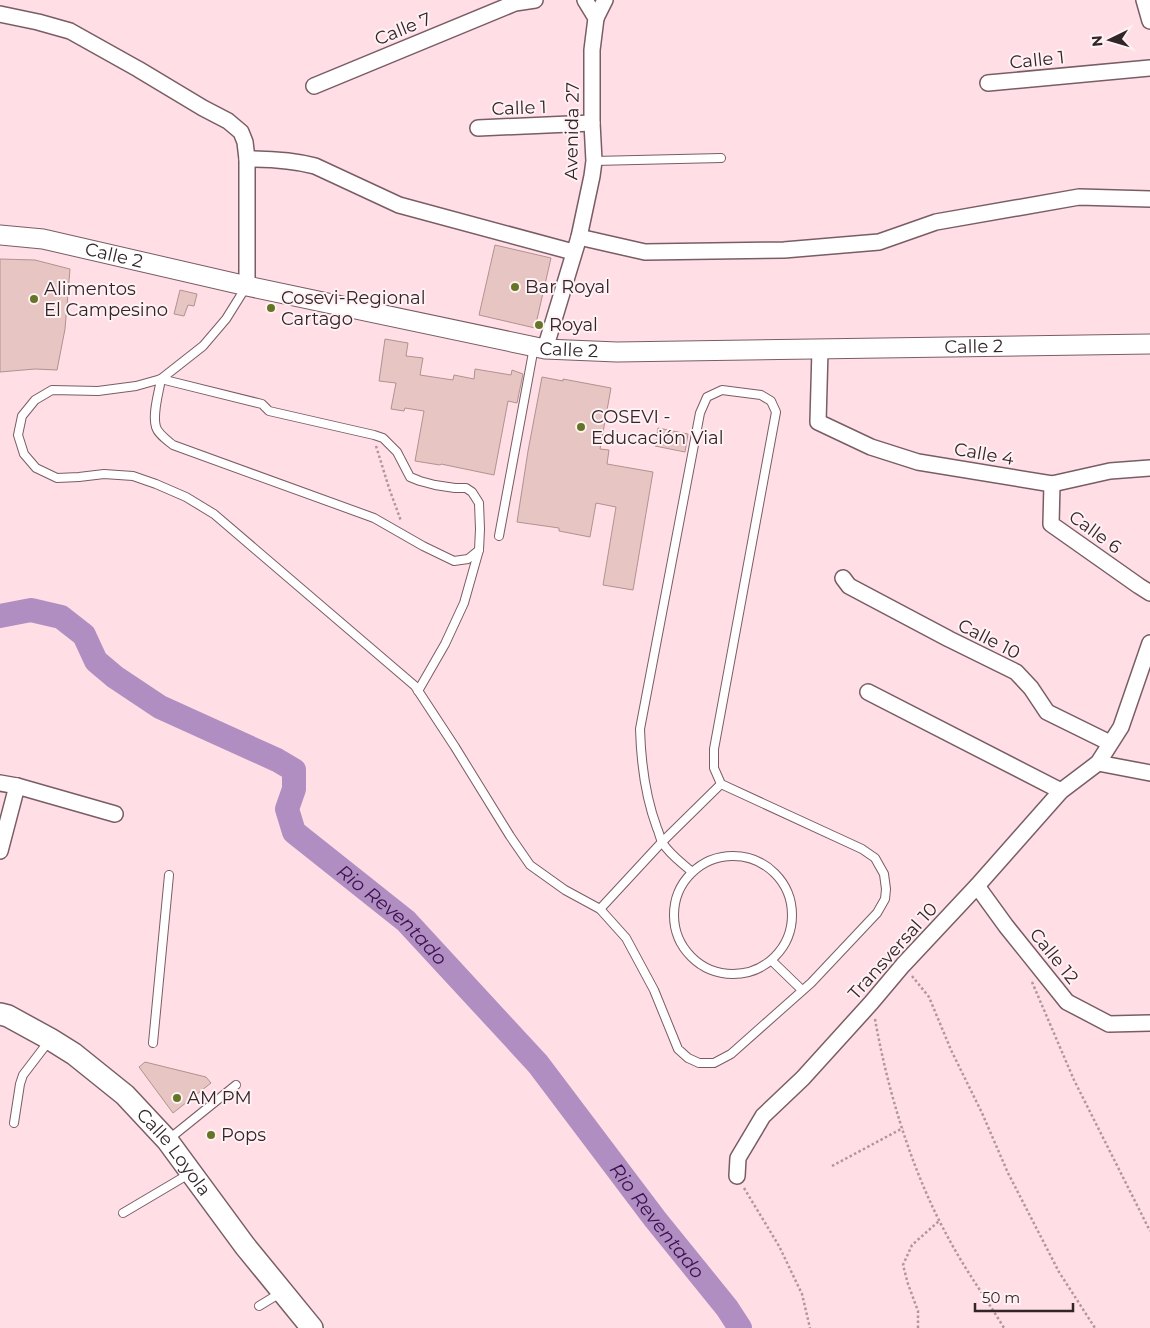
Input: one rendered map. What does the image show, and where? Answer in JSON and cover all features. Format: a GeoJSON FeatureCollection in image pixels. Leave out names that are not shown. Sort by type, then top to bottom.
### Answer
{"type":"FeatureCollection","features":[{"type":"Feature","properties":{"kind":"main road","name":"Calle Loyola"},"geometry":{"type":"LineString","coordinates":[[0,1014],[8,1016],[74,1054],[125,1095],[167,1140],[245,1246],[312,1328]]}},
{"type":"Feature","properties":{"kind":"street","name":"Calle 7"},"geometry":{"type":"LineString","coordinates":[[314,86],[515,3],[535,0]]}},
{"type":"Feature","properties":{"kind":"street"},"geometry":{"type":"LineString","coordinates":[[585,0],[596,18]]}},
{"type":"Feature","properties":{"kind":"street"},"geometry":{"type":"LineString","coordinates":[[596,18],[605,0]]}},
{"type":"Feature","properties":{"kind":"street"},"geometry":{"type":"LineString","coordinates":[[1144,0],[1150,21]]}},
{"type":"Feature","properties":{"kind":"street"},"geometry":{"type":"LineString","coordinates":[[0,14],[70,31],[228,121],[241,132],[245,142],[247,159],[247,286]]}},
{"type":"Feature","properties":{"kind":"street","name":"Avenida 27"},"geometry":{"type":"LineString","coordinates":[[540,348],[579,237],[592,176],[594,161],[592,50],[596,18]]}},
{"type":"Feature","properties":{"kind":"street","name":"Calle 1"},"geometry":{"type":"LineString","coordinates":[[988,83],[1150,68]]}},
{"type":"Feature","properties":{"kind":"street","name":"Calle 1"},"geometry":{"type":"LineString","coordinates":[[478,128],[592,123]]}},
{"type":"Feature","properties":{"kind":"street"},"geometry":{"type":"LineString","coordinates":[[247,159],[302,162],[315,166],[399,205],[574,252]]}},
{"type":"Feature","properties":{"kind":"street"},"geometry":{"type":"LineString","coordinates":[[579,237],[645,252],[784,250],[879,242],[936,222],[1078,197],[1150,200]]}},
{"type":"Feature","properties":{"kind":"street","name":"Calle 2"},"geometry":{"type":"LineString","coordinates":[[0,235],[43,239],[247,286],[540,348],[617,352],[1150,344]]}},
{"type":"Feature","properties":{"kind":"street","name":"Calle 4"},"geometry":{"type":"LineString","coordinates":[[820,350],[818,422],[871,447],[918,462],[1052,484],[1110,471],[1150,468]]}},
{"type":"Feature","properties":{"kind":"street","name":"Calle 6"},"geometry":{"type":"LineString","coordinates":[[1052,484],[1051,524],[1150,593]]}},
{"type":"Feature","properties":{"kind":"street","name":"Calle 10"},"geometry":{"type":"LineString","coordinates":[[843,578],[848,586],[1016,672],[1031,688],[1047,712],[1110,743]]}},
{"type":"Feature","properties":{"kind":"street"},"geometry":{"type":"LineString","coordinates":[[1150,644],[1121,726],[1098,763],[1150,773]]}},
{"type":"Feature","properties":{"kind":"street"},"geometry":{"type":"LineString","coordinates":[[868,692],[1061,791]]}},
{"type":"Feature","properties":{"kind":"street","name":"Transversal 10"},"geometry":{"type":"LineString","coordinates":[[737,1176],[738,1158],[763,1116],[803,1078],[1061,791],[1098,763]]}},
{"type":"Feature","properties":{"kind":"street"},"geometry":{"type":"LineString","coordinates":[[0,783],[17,786],[115,814]]}},
{"type":"Feature","properties":{"kind":"street"},"geometry":{"type":"LineString","coordinates":[[0,851],[17,786]]}},
{"type":"Feature","properties":{"kind":"street","name":"Calle 12"},"geometry":{"type":"LineString","coordinates":[[976,886],[1067,1002],[1109,1024],[1150,1023]]}},
{"type":"Feature","properties":{"kind":"lane"},"geometry":{"type":"LineString","coordinates":[[594,161],[721,158]]}},
{"type":"Feature","properties":{"kind":"lane"},"geometry":{"type":"LineString","coordinates":[[247,286],[226,319],[204,346],[161,378],[136,386],[98,391],[52,390],[35,400],[22,416],[18,435],[24,454],[36,468],[58,478],[104,474],[133,476],[186,497],[214,514],[415,686],[530,865],[565,890],[600,909],[626,938],[654,990],[678,1048],[688,1058],[699,1063],[714,1063],[731,1054],[802,990],[877,913],[885,899],[884,874],[874,858],[862,850],[721,784],[714,768],[714,749],[776,412],[771,401],[761,395],[722,390],[707,396],[700,413],[640,729],[640,750],[648,799],[662,842],[692,872]]}},
{"type":"Feature","properties":{"kind":"lane"},"geometry":{"type":"LineString","coordinates":[[499,536],[540,348]]}},
{"type":"Feature","properties":{"kind":"lane"},"geometry":{"type":"LineString","coordinates":[[161,378],[262,404],[269,411],[374,434],[383,438],[397,452],[410,477],[435,485],[466,488],[472,492],[479,503],[479,550],[464,603],[445,644],[418,691]]}},
{"type":"Feature","properties":{"kind":"lane"},"geometry":{"type":"LineString","coordinates":[[161,378],[156,409],[156,428],[173,445],[374,518],[454,561],[468,559],[479,550]]}},
{"type":"Feature","properties":{"kind":"lane"},"geometry":{"type":"LineString","coordinates":[[600,909],[662,842],[721,784]]}},
{"type":"Feature","properties":{"kind":"lane"},"geometry":{"type":"LineString","coordinates":[[726,856],[744,857],[762,863],[777,875],[787,891],[792,909],[792,919],[791,928],[784,946],[772,960],[756,970],[739,975],[721,974],[704,967],[689,956],[679,940],[674,923],[675,904],[681,887],[692,872],[707,862],[726,856]]}},
{"type":"Feature","properties":{"kind":"lane"},"geometry":{"type":"LineString","coordinates":[[153,1043],[169,875]]}},
{"type":"Feature","properties":{"kind":"lane"},"geometry":{"type":"LineString","coordinates":[[772,960],[802,990]]}},
{"type":"Feature","properties":{"kind":"lane"},"geometry":{"type":"LineString","coordinates":[[14,1122],[23,1075],[50,1039]]}},
{"type":"Feature","properties":{"kind":"lane"},"geometry":{"type":"LineString","coordinates":[[167,1140],[236,1085]]}},
{"type":"Feature","properties":{"kind":"lane"},"geometry":{"type":"LineString","coordinates":[[123,1213],[191,1173]]}},
{"type":"Feature","properties":{"kind":"lane"},"geometry":{"type":"LineString","coordinates":[[259,1306],[282,1292]]}},
{"type":"Feature","properties":{"kind":"path"},"geometry":{"type":"LineString","coordinates":[[374,434],[389,488],[407,537]]}},
{"type":"Feature","properties":{"kind":"path"},"geometry":{"type":"LineString","coordinates":[[903,965],[929,998],[1012,1181],[1058,1272],[1095,1328]]}},
{"type":"Feature","properties":{"kind":"path"},"geometry":{"type":"LineString","coordinates":[[1028,975],[1074,1080],[1150,1231]]}},
{"type":"Feature","properties":{"kind":"path"},"geometry":{"type":"LineString","coordinates":[[872,1002],[882,1057],[922,1184],[950,1241],[1004,1328]]}},
{"type":"Feature","properties":{"kind":"path"},"geometry":{"type":"LineString","coordinates":[[832,1166],[903,1128]]}},
{"type":"Feature","properties":{"kind":"path"},"geometry":{"type":"LineString","coordinates":[[737,1176],[779,1246],[802,1294],[810,1328]]}},
{"type":"Feature","properties":{"kind":"path"},"geometry":{"type":"LineString","coordinates":[[918,1328],[918,1311],[903,1265],[912,1245],[940,1220]]}},
{"type":"Feature","properties":{"kind":"building","name":"Bar Royal"},"geometry":{"type":"Polygon","coordinates":[[[495,245],[551,258],[535,328],[479,315],[495,245]]]}},
{"type":"Feature","properties":{"kind":"building","name":"Alimentos El Campesino"},"geometry":{"type":"Polygon","coordinates":[[[0,259],[35,260],[70,269],[65,329],[57,370],[35,369],[0,372],[0,259]]]}},
{"type":"Feature","properties":{"kind":"building"},"geometry":{"type":"Polygon","coordinates":[[[180,290],[197,294],[194,306],[188,305],[184,316],[174,314],[180,290]]]}},
{"type":"Feature","properties":{"kind":"building"},"geometry":{"type":"Polygon","coordinates":[[[385,339],[408,343],[406,356],[423,358],[420,375],[453,380],[454,375],[474,379],[475,369],[511,375],[512,370],[523,374],[517,403],[508,401],[494,475],[441,464],[415,461],[424,411],[405,408],[404,411],[391,409],[396,383],[379,381],[385,339]]]}},
{"type":"Feature","properties":{"kind":"building"},"geometry":{"type":"Polygon","coordinates":[[[542,377],[611,388],[600,449],[609,450],[607,464],[653,472],[633,590],[603,585],[616,507],[596,503],[590,537],[559,531],[559,528],[517,522],[542,377]]]}},
{"type":"Feature","properties":{"kind":"building"},"geometry":{"type":"Polygon","coordinates":[[[658,428],[688,434],[685,452],[655,446],[658,428]]]}},
{"type":"Feature","properties":{"kind":"building","name":"AM PM"},"geometry":{"type":"Polygon","coordinates":[[[145,1062],[206,1077],[211,1083],[173,1113],[139,1067],[145,1062]]]}},
{"type":"Feature","properties":{"kind":"waterway","name":"Rio Reventado"},"geometry":{"type":"LineString","coordinates":[[0,616],[31,610],[61,617],[84,635],[96,661],[115,677],[160,707],[277,760],[294,770],[294,789],[287,809],[294,832],[406,921],[538,1064],[655,1219],[727,1308],[740,1328]]}},
{"type":"Feature","properties":{"kind":"place","name":"Bar Royal"},"geometry":{"type":"Point","coordinates":[515,287]}},
{"type":"Feature","properties":{"kind":"place","name":"Alimentos El Campesino"},"geometry":{"type":"Point","coordinates":[34,299]}},
{"type":"Feature","properties":{"kind":"place","name":"Cosevi-Regional Cartago"},"geometry":{"type":"Point","coordinates":[271,308]}},
{"type":"Feature","properties":{"kind":"place","name":"Royal"},"geometry":{"type":"Point","coordinates":[539,325]}},
{"type":"Feature","properties":{"kind":"place","name":"COSEVI - Educación Vial"},"geometry":{"type":"Point","coordinates":[581,427]}},
{"type":"Feature","properties":{"kind":"place","name":"AM PM"},"geometry":{"type":"Point","coordinates":[177,1098]}},
{"type":"Feature","properties":{"kind":"place","name":"Pops"},"geometry":{"type":"Point","coordinates":[211,1135]}}]}
